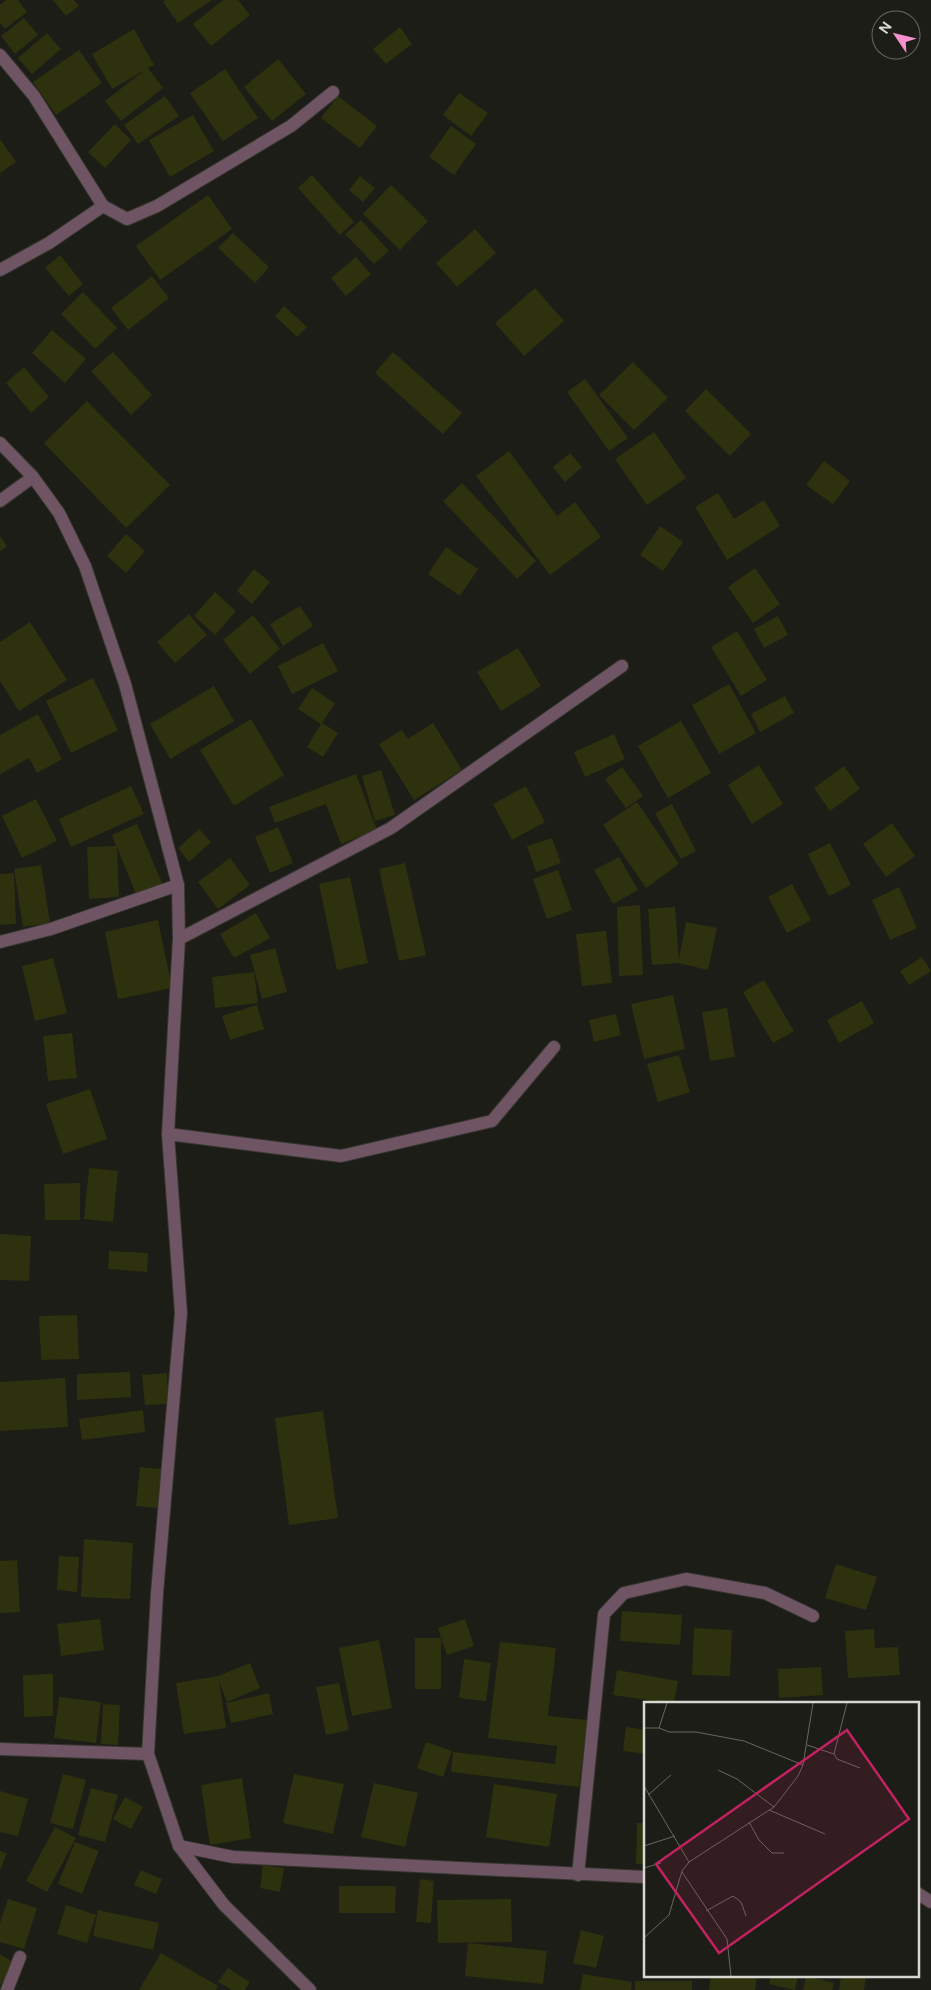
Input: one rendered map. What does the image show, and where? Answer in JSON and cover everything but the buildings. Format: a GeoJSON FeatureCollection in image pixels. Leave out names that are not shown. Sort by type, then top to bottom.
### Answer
{"type":"FeatureCollection","features":[{"type":"Feature","properties":{"kind":"street"},"geometry":{"type":"LineString","coordinates":[[0,55],[34,96],[104,206],[127,219],[157,206],[291,126],[333,92]]}},
{"type":"Feature","properties":{"kind":"street"},"geometry":{"type":"LineString","coordinates":[[0,270],[49,243],[104,206]]}},
{"type":"Feature","properties":{"kind":"street"},"geometry":{"type":"LineString","coordinates":[[0,443],[33,477],[59,513],[85,566],[125,684],[178,885],[179,939],[168,1134],[180,1313],[157,1594],[148,1754],[179,1846],[224,1905],[310,1990]]}},
{"type":"Feature","properties":{"kind":"street"},"geometry":{"type":"LineString","coordinates":[[0,501],[33,477]]}},
{"type":"Feature","properties":{"kind":"street"},"geometry":{"type":"LineString","coordinates":[[179,939],[391,828],[622,666]]}},
{"type":"Feature","properties":{"kind":"street"},"geometry":{"type":"LineString","coordinates":[[0,942],[51,929],[178,885]]}},
{"type":"Feature","properties":{"kind":"street"},"geometry":{"type":"LineString","coordinates":[[168,1134],[342,1156],[492,1121],[554,1047]]}},
{"type":"Feature","properties":{"kind":"street"},"geometry":{"type":"LineString","coordinates":[[578,1875],[604,1614],[624,1593],[686,1579],[765,1593],[813,1616]]}},
{"type":"Feature","properties":{"kind":"street"},"geometry":{"type":"LineString","coordinates":[[0,1750],[148,1754]]}},
{"type":"Feature","properties":{"kind":"street"},"geometry":{"type":"LineString","coordinates":[[179,1846],[233,1857],[644,1878]]}},
{"type":"Feature","properties":{"kind":"street"},"geometry":{"type":"LineString","coordinates":[[918,1894],[931,1902]]}},
{"type":"Feature","properties":{"kind":"street"},"geometry":{"type":"LineString","coordinates":[[7,1990],[20,1957]]}}]}
